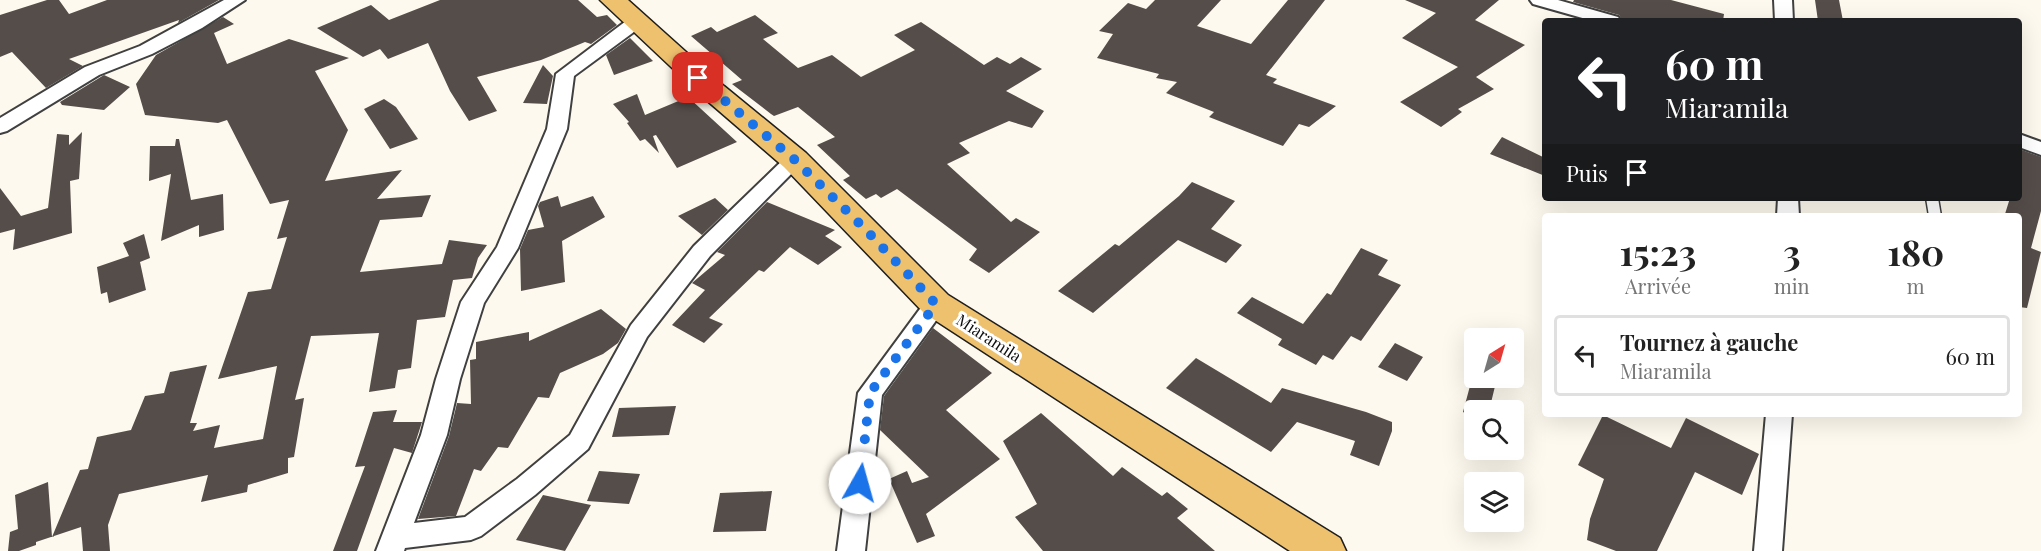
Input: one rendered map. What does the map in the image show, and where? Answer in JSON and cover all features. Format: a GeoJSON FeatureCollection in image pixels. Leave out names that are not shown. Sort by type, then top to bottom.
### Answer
{"type":"FeatureCollection","features":[{"type":"Feature","properties":{"kind":"main road","name":"Miaramila"},"geometry":{"type":"LineString","coordinates":[[625,11],[795,160],[936,304],[1326,551]]}},
{"type":"Feature","properties":{"kind":"street"},"geometry":{"type":"LineString","coordinates":[[0,128],[92,71],[146,50],[236,0]]}},
{"type":"Feature","properties":{"kind":"street"},"geometry":{"type":"LineString","coordinates":[[1539,0],[1602,18]]}},
{"type":"Feature","properties":{"kind":"street"},"geometry":{"type":"LineString","coordinates":[[1783,0],[1784,18]]}},
{"type":"Feature","properties":{"kind":"street"},"geometry":{"type":"LineString","coordinates":[[392,544],[434,435],[448,379],[473,302],[507,248],[557,129],[565,74],[625,11]]}},
{"type":"Feature","properties":{"kind":"street"},"geometry":{"type":"LineString","coordinates":[[2022,142],[2041,149]]}},
{"type":"Feature","properties":{"kind":"street"},"geometry":{"type":"LineString","coordinates":[[392,544],[471,528],[526,487],[579,442],[609,381],[639,332],[702,251],[795,160]]}},
{"type":"Feature","properties":{"kind":"street"},"geometry":{"type":"LineString","coordinates":[[851,551],[870,393],[936,304]]}},
{"type":"Feature","properties":{"kind":"street"},"geometry":{"type":"LineString","coordinates":[[1768,551],[1779,417]]}},
{"type":"Feature","properties":{"kind":"building"},"geometry":{"type":"Polygon","coordinates":[[[47,0],[59,0],[69,14],[107,0],[219,0],[178,23],[179,20],[69,59],[83,66],[46,88],[12,52],[0,57],[0,15],[47,0]]]}},
{"type":"Feature","properties":{"kind":"building"},"geometry":{"type":"Polygon","coordinates":[[[440,0],[578,0],[597,17],[607,15],[617,25],[591,44],[585,42],[541,60],[477,77],[497,111],[469,121],[450,91],[428,43],[388,59],[380,49],[363,57],[317,28],[371,5],[389,20],[440,0]]]}},
{"type":"Feature","properties":{"kind":"building"},"geometry":{"type":"Polygon","coordinates":[[[1155,0],[1221,0],[1197,26],[1251,44],[1288,0],[1325,0],[1266,75],[1277,79],[1273,83],[1336,106],[1309,127],[1299,124],[1283,146],[1209,117],[1214,112],[1166,93],[1177,82],[1156,78],[1159,74],[1097,58],[1113,34],[1099,31],[1128,3],[1146,9],[1155,0]]]}},
{"type":"Feature","properties":{"kind":"building"},"geometry":{"type":"Polygon","coordinates":[[[1405,0],[1499,0],[1475,20],[1525,45],[1476,77],[1494,89],[1458,109],[1462,112],[1441,127],[1400,102],[1458,67],[1402,38],[1436,13],[1405,0]]]}},
{"type":"Feature","properties":{"kind":"building"},"geometry":{"type":"Polygon","coordinates":[[[1574,0],[1671,0],[1724,14],[1723,18],[1621,18],[1619,15],[1573,2],[1574,0]]]}},
{"type":"Feature","properties":{"kind":"building"},"geometry":{"type":"Polygon","coordinates":[[[1815,0],[1839,0],[1842,18],[1818,18],[1815,0]]]}},
{"type":"Feature","properties":{"kind":"building"},"geometry":{"type":"Polygon","coordinates":[[[755,15],[778,33],[763,39],[798,68],[832,55],[861,77],[915,50],[894,35],[921,22],[984,65],[997,57],[1010,64],[1021,57],[1042,69],[1006,91],[1044,111],[1032,128],[1009,121],[959,143],[970,153],[947,164],[1011,222],[1016,218],[1040,232],[989,273],[969,260],[977,249],[897,189],[881,198],[876,194],[866,199],[843,180],[850,176],[817,145],[835,137],[798,107],[774,116],[771,114],[732,84],[742,80],[691,36],[711,27],[717,32],[755,15]]]}},
{"type":"Feature","properties":{"kind":"building"},"geometry":{"type":"Polygon","coordinates":[[[223,17],[234,24],[214,33],[227,64],[289,39],[349,58],[315,71],[348,130],[325,181],[402,170],[377,199],[431,195],[422,217],[380,220],[360,272],[442,264],[449,240],[487,245],[478,258],[472,278],[453,280],[445,317],[417,320],[411,368],[398,370],[395,388],[369,392],[379,333],[311,336],[295,400],[304,398],[294,457],[288,458],[288,473],[248,485],[247,492],[201,502],[208,475],[119,494],[108,525],[110,551],[83,551],[81,527],[52,537],[80,470],[88,469],[97,437],[131,430],[145,396],[164,393],[170,372],[207,365],[190,423],[197,423],[193,431],[220,425],[214,448],[263,439],[277,366],[218,379],[248,292],[271,289],[287,237],[277,239],[289,200],[270,204],[227,120],[218,123],[145,115],[136,84],[156,55],[223,17]]]}},
{"type":"Feature","properties":{"kind":"building"},"geometry":{"type":"Polygon","coordinates":[[[630,38],[653,61],[614,75],[606,55],[630,38]]]}},
{"type":"Feature","properties":{"kind":"building"},"geometry":{"type":"Polygon","coordinates":[[[543,65],[553,76],[547,104],[523,103],[543,65]]]}},
{"type":"Feature","properties":{"kind":"building"},"geometry":{"type":"Polygon","coordinates":[[[104,75],[130,87],[104,110],[62,105],[60,102],[104,75]]]}},
{"type":"Feature","properties":{"kind":"building"},"geometry":{"type":"Polygon","coordinates":[[[637,94],[645,115],[688,97],[737,142],[677,168],[656,135],[653,136],[659,153],[645,139],[640,141],[627,123],[629,122],[613,104],[637,94]]]}},
{"type":"Feature","properties":{"kind":"building"},"geometry":{"type":"Polygon","coordinates":[[[384,99],[396,107],[418,139],[390,149],[364,109],[384,99]]]}},
{"type":"Feature","properties":{"kind":"building"},"geometry":{"type":"Polygon","coordinates":[[[82,132],[79,179],[70,181],[72,233],[13,250],[15,229],[0,233],[0,188],[21,216],[48,208],[57,134],[69,135],[69,145],[82,132]]]}},
{"type":"Feature","properties":{"kind":"building"},"geometry":{"type":"Polygon","coordinates":[[[1502,137],[1542,157],[1542,175],[1490,154],[1502,137]]]}},
{"type":"Feature","properties":{"kind":"building"},"geometry":{"type":"Polygon","coordinates":[[[176,139],[179,139],[191,200],[223,194],[224,230],[199,237],[199,225],[161,241],[171,174],[149,181],[150,146],[175,146],[176,139]]]}},
{"type":"Feature","properties":{"kind":"building"},"geometry":{"type":"Polygon","coordinates":[[[2022,150],[2041,157],[2041,211],[2031,248],[2041,252],[2027,308],[2022,307],[2022,213],[2005,213],[2009,201],[2022,201],[2022,150]]]}},
{"type":"Feature","properties":{"kind":"building"},"geometry":{"type":"Polygon","coordinates":[[[1192,182],[1235,201],[1211,229],[1242,245],[1226,263],[1178,240],[1093,313],[1058,291],[1115,244],[1119,246],[1179,196],[1192,182]]]}},
{"type":"Feature","properties":{"kind":"building"},"geometry":{"type":"Polygon","coordinates":[[[558,196],[561,207],[593,196],[605,217],[562,241],[565,282],[521,291],[520,249],[528,230],[544,227],[538,206],[540,202],[558,196]]]}},
{"type":"Feature","properties":{"kind":"building"},"geometry":{"type":"Polygon","coordinates":[[[715,198],[728,210],[702,235],[678,216],[715,198]]]}},
{"type":"Feature","properties":{"kind":"building"},"geometry":{"type":"Polygon","coordinates":[[[767,202],[835,230],[825,236],[842,247],[818,265],[790,247],[764,272],[759,270],[709,318],[723,324],[704,343],[672,325],[705,290],[692,283],[725,255],[717,252],[767,202]]]}},
{"type":"Feature","properties":{"kind":"building"},"geometry":{"type":"Polygon","coordinates":[[[144,234],[150,258],[140,262],[146,290],[109,303],[107,292],[101,294],[97,267],[129,256],[123,243],[144,234]]]}},
{"type":"Feature","properties":{"kind":"building"},"geometry":{"type":"Polygon","coordinates":[[[1361,248],[1388,260],[1378,275],[1401,285],[1361,341],[1351,336],[1333,360],[1323,355],[1316,365],[1278,345],[1282,339],[1237,313],[1252,297],[1303,324],[1327,293],[1331,295],[1361,248]]]}},
{"type":"Feature","properties":{"kind":"building"},"geometry":{"type":"Polygon","coordinates":[[[601,309],[626,329],[618,343],[603,354],[560,373],[549,398],[538,397],[508,448],[498,447],[481,471],[474,469],[456,516],[418,519],[449,436],[457,403],[471,404],[470,360],[476,359],[476,342],[529,332],[529,341],[601,309]]]}},
{"type":"Feature","properties":{"kind":"building"},"geometry":{"type":"Polygon","coordinates":[[[933,328],[992,373],[946,410],[1000,459],[926,514],[935,536],[917,543],[889,479],[907,471],[912,483],[929,477],[880,430],[884,396],[933,328]]]}},
{"type":"Feature","properties":{"kind":"building"},"geometry":{"type":"Polygon","coordinates":[[[1395,343],[1423,357],[1407,381],[1378,367],[1395,343]]]}},
{"type":"Feature","properties":{"kind":"building"},"geometry":{"type":"Polygon","coordinates":[[[1196,358],[1271,403],[1282,388],[1366,412],[1392,422],[1392,431],[1379,466],[1350,455],[1355,441],[1297,422],[1271,452],[1166,388],[1196,358]]]}},
{"type":"Feature","properties":{"kind":"building"},"geometry":{"type":"Polygon","coordinates":[[[1469,388],[1495,388],[1492,400],[1466,400],[1469,388]]]}},
{"type":"Feature","properties":{"kind":"building"},"geometry":{"type":"Polygon","coordinates":[[[676,406],[669,435],[612,437],[619,408],[676,406]]]}},
{"type":"Feature","properties":{"kind":"building"},"geometry":{"type":"Polygon","coordinates":[[[397,410],[393,422],[422,422],[412,453],[394,448],[357,551],[333,551],[365,466],[355,467],[373,412],[397,410]]]}},
{"type":"Feature","properties":{"kind":"building"},"geometry":{"type":"Polygon","coordinates":[[[1041,413],[1113,476],[1122,467],[1162,496],[1167,492],[1188,509],[1177,518],[1215,551],[1043,551],[1015,517],[1037,504],[1003,441],[1041,413]]]}},
{"type":"Feature","properties":{"kind":"building"},"geometry":{"type":"Polygon","coordinates":[[[1602,417],[1607,417],[1671,448],[1686,418],[1759,454],[1742,495],[1695,472],[1657,551],[1616,551],[1587,540],[1590,519],[1604,479],[1578,465],[1602,417]]]}},
{"type":"Feature","properties":{"kind":"building"},"geometry":{"type":"Polygon","coordinates":[[[599,471],[640,474],[629,504],[587,501],[599,471]]]}},
{"type":"Feature","properties":{"kind":"building"},"geometry":{"type":"Polygon","coordinates":[[[48,482],[52,537],[19,551],[8,551],[10,532],[18,529],[15,495],[48,482]]]}},
{"type":"Feature","properties":{"kind":"building"},"geometry":{"type":"Polygon","coordinates":[[[772,491],[766,531],[713,532],[720,493],[772,491]]]}},
{"type":"Feature","properties":{"kind":"building"},"geometry":{"type":"Polygon","coordinates":[[[543,495],[591,505],[565,551],[516,540],[543,495]]]}},
{"type":"Feature","properties":{"kind":"route"},"geometry":{"type":"LineString","coordinates":[[698,78],[795,160],[936,304],[870,393],[860,483]]}}]}
